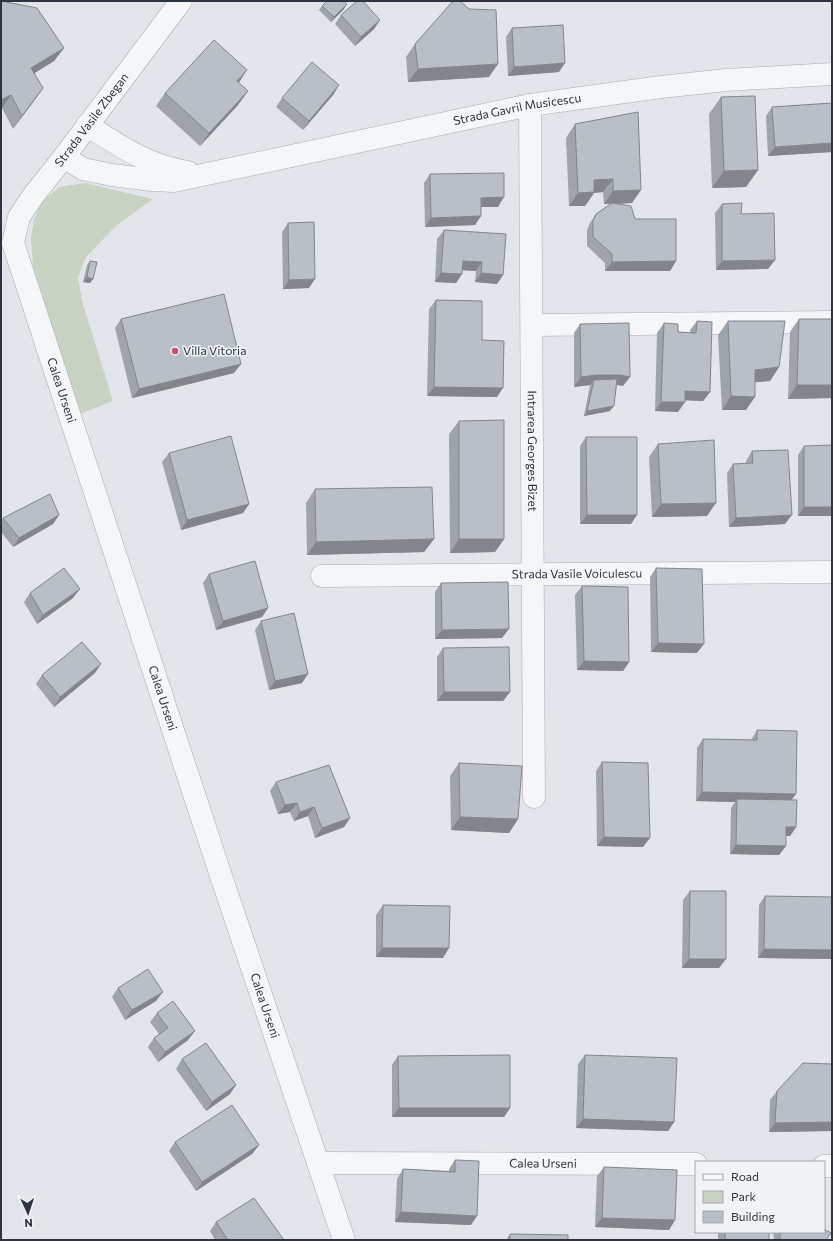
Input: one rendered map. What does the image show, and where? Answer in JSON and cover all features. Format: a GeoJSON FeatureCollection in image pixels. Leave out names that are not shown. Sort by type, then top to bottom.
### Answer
{"type":"FeatureCollection","features":[{"type":"Feature","properties":{"kind":"street","name":"Strada Vasile Zbegan"},"geometry":{"type":"LineString","coordinates":[[7,242],[19,217],[33,196],[182,1]]}},
{"type":"Feature","properties":{"kind":"street","name":"Strada Gavril Musicescu"},"geometry":{"type":"LineString","coordinates":[[64,157],[83,169],[112,175],[174,181],[530,106],[653,88],[726,80],[832,74]]}},
{"type":"Feature","properties":{"kind":"street","name":"Intrarea Georges Bizet"},"geometry":{"type":"LineString","coordinates":[[530,106],[534,797]]}},
{"type":"Feature","properties":{"kind":"street","name":"Strada Gavril Musicescu"},"geometry":{"type":"LineString","coordinates":[[87,125],[122,148],[150,162],[173,170],[207,174]]}},
{"type":"Feature","properties":{"kind":"street","name":"Calea Urseni"},"geometry":{"type":"LineString","coordinates":[[7,242],[344,1240]]}},
{"type":"Feature","properties":{"kind":"street"},"geometry":{"type":"LineString","coordinates":[[532,325],[832,322]]}},
{"type":"Feature","properties":{"kind":"street","name":"Strada Vasile Voiculescu"},"geometry":{"type":"LineString","coordinates":[[322,576],[533,576],[832,572]]}},
{"type":"Feature","properties":{"kind":"street","name":"Calea Urseni"},"geometry":{"type":"LineString","coordinates":[[318,1163],[695,1164]]}},
{"type":"Feature","properties":{"kind":"green space"},"geometry":{"type":"Polygon","coordinates":[[[85,183],[153,199],[117,225],[86,257],[78,277],[82,301],[113,401],[80,414],[33,267],[31,237],[34,220],[43,201],[59,187],[85,183]]]}},
{"type":"Feature","properties":{"kind":"building"},"geometry":{"type":"Polygon","coordinates":[[[1,1],[37,8],[64,48],[31,68],[43,88],[22,116],[11,95],[1,100],[1,1]]]}},
{"type":"Feature","properties":{"kind":"building"},"geometry":{"type":"Polygon","coordinates":[[[327,1],[344,1],[347,4],[334,17],[322,6],[327,1]]]}},
{"type":"Feature","properties":{"kind":"building"},"geometry":{"type":"Polygon","coordinates":[[[357,1],[363,1],[380,20],[361,37],[341,15],[357,1]]]}},
{"type":"Feature","properties":{"kind":"building"},"geometry":{"type":"Polygon","coordinates":[[[453,1],[460,1],[469,9],[496,10],[498,64],[418,69],[415,44],[453,1]]]}},
{"type":"Feature","properties":{"kind":"building"},"geometry":{"type":"Polygon","coordinates":[[[563,25],[565,63],[514,67],[512,28],[563,25]]]}},
{"type":"Feature","properties":{"kind":"building"},"geometry":{"type":"Polygon","coordinates":[[[214,40],[247,70],[237,81],[248,91],[209,133],[165,93],[214,40]]]}},
{"type":"Feature","properties":{"kind":"building"},"geometry":{"type":"Polygon","coordinates":[[[312,62],[339,85],[309,121],[282,98],[312,62]]]}},
{"type":"Feature","properties":{"kind":"building"},"geometry":{"type":"Polygon","coordinates":[[[755,96],[758,170],[724,171],[721,97],[755,96]]]}},
{"type":"Feature","properties":{"kind":"building"},"geometry":{"type":"Polygon","coordinates":[[[832,103],[832,143],[775,147],[772,107],[832,103]]]}},
{"type":"Feature","properties":{"kind":"building"},"geometry":{"type":"Polygon","coordinates":[[[638,112],[641,190],[613,191],[613,179],[594,180],[594,192],[578,193],[575,124],[638,112]]]}},
{"type":"Feature","properties":{"kind":"building"},"geometry":{"type":"Polygon","coordinates":[[[504,173],[504,197],[481,198],[481,216],[431,218],[430,174],[504,173]]]}},
{"type":"Feature","properties":{"kind":"building"},"geometry":{"type":"Polygon","coordinates":[[[612,203],[631,206],[635,219],[676,219],[676,261],[612,262],[612,254],[593,237],[593,221],[596,214],[612,203]]]}},
{"type":"Feature","properties":{"kind":"building"},"geometry":{"type":"Polygon","coordinates":[[[742,203],[741,214],[774,213],[775,260],[722,261],[722,204],[742,203]]]}},
{"type":"Feature","properties":{"kind":"building"},"geometry":{"type":"Polygon","coordinates":[[[314,222],[315,279],[289,280],[288,223],[314,222]]]}},
{"type":"Feature","properties":{"kind":"building"},"geometry":{"type":"Polygon","coordinates":[[[444,230],[506,234],[503,275],[481,273],[482,262],[463,261],[462,274],[441,273],[444,230]]]}},
{"type":"Feature","properties":{"kind":"building"},"geometry":{"type":"Polygon","coordinates":[[[90,261],[97,262],[93,279],[87,277],[90,261]]]}},
{"type":"Feature","properties":{"kind":"building","name":"Villa Vitoria"},"geometry":{"type":"Polygon","coordinates":[[[224,294],[241,364],[139,389],[121,319],[224,294]]]}},
{"type":"Feature","properties":{"kind":"building"},"geometry":{"type":"Polygon","coordinates":[[[436,300],[482,301],[482,340],[504,341],[503,388],[434,387],[436,300]]]}},
{"type":"Feature","properties":{"kind":"building"},"geometry":{"type":"Polygon","coordinates":[[[799,319],[832,319],[832,385],[797,385],[799,319]]]}},
{"type":"Feature","properties":{"kind":"building"},"geometry":{"type":"Polygon","coordinates":[[[697,321],[712,322],[710,392],[685,391],[685,402],[661,402],[664,323],[678,324],[678,332],[696,333],[697,321]]]}},
{"type":"Feature","properties":{"kind":"building"},"geometry":{"type":"Polygon","coordinates":[[[728,321],[785,321],[779,367],[755,370],[755,397],[731,396],[728,321]]]}},
{"type":"Feature","properties":{"kind":"building"},"geometry":{"type":"Polygon","coordinates":[[[629,323],[630,377],[620,375],[597,375],[581,377],[580,324],[629,323]]]}},
{"type":"Feature","properties":{"kind":"building"},"geometry":{"type":"Polygon","coordinates":[[[617,379],[614,406],[587,411],[594,380],[617,379]]]}},
{"type":"Feature","properties":{"kind":"building"},"geometry":{"type":"Polygon","coordinates":[[[504,420],[504,539],[459,539],[459,421],[504,420]]]}},
{"type":"Feature","properties":{"kind":"building"},"geometry":{"type":"Polygon","coordinates":[[[231,436],[249,504],[187,520],[169,453],[231,436]]]}},
{"type":"Feature","properties":{"kind":"building"},"geometry":{"type":"Polygon","coordinates":[[[586,437],[637,437],[637,515],[587,515],[586,437]]]}},
{"type":"Feature","properties":{"kind":"building"},"geometry":{"type":"Polygon","coordinates":[[[714,440],[716,503],[661,504],[658,444],[714,440]]]}},
{"type":"Feature","properties":{"kind":"building"},"geometry":{"type":"Polygon","coordinates":[[[832,445],[832,507],[804,507],[804,446],[832,445]]]}},
{"type":"Feature","properties":{"kind":"building"},"geometry":{"type":"Polygon","coordinates":[[[788,450],[792,515],[736,518],[733,464],[753,463],[752,451],[788,450]]]}},
{"type":"Feature","properties":{"kind":"building"},"geometry":{"type":"Polygon","coordinates":[[[432,487],[434,539],[316,542],[315,489],[432,487]]]}},
{"type":"Feature","properties":{"kind":"building"},"geometry":{"type":"Polygon","coordinates":[[[50,494],[59,515],[19,538],[3,518],[50,494]]]}},
{"type":"Feature","properties":{"kind":"building"},"geometry":{"type":"Polygon","coordinates":[[[255,561],[268,608],[223,621],[209,574],[255,561]]]}},
{"type":"Feature","properties":{"kind":"building"},"geometry":{"type":"Polygon","coordinates":[[[64,568],[80,589],[43,615],[30,593],[64,568]]]}},
{"type":"Feature","properties":{"kind":"building"},"geometry":{"type":"Polygon","coordinates":[[[656,568],[702,569],[704,644],[658,643],[656,568]]]}},
{"type":"Feature","properties":{"kind":"building"},"geometry":{"type":"Polygon","coordinates":[[[508,582],[509,629],[442,630],[441,583],[508,582]]]}},
{"type":"Feature","properties":{"kind":"building"},"geometry":{"type":"Polygon","coordinates":[[[582,586],[628,587],[629,662],[584,661],[582,586]]]}},
{"type":"Feature","properties":{"kind":"building"},"geometry":{"type":"Polygon","coordinates":[[[294,613],[308,674],[275,681],[261,621],[294,613]]]}},
{"type":"Feature","properties":{"kind":"building"},"geometry":{"type":"Polygon","coordinates":[[[82,642],[101,664],[60,697],[42,675],[82,642]]]}},
{"type":"Feature","properties":{"kind":"building"},"geometry":{"type":"Polygon","coordinates":[[[509,647],[510,692],[444,692],[443,648],[509,647]]]}},
{"type":"Feature","properties":{"kind":"building"},"geometry":{"type":"Polygon","coordinates":[[[757,730],[797,731],[796,794],[702,792],[703,739],[757,740],[757,730]]]}},
{"type":"Feature","properties":{"kind":"building"},"geometry":{"type":"Polygon","coordinates":[[[602,762],[648,763],[650,838],[604,837],[602,762]]]}},
{"type":"Feature","properties":{"kind":"building"},"geometry":{"type":"Polygon","coordinates":[[[459,763],[522,766],[518,819],[460,817],[459,763]]]}},
{"type":"Feature","properties":{"kind":"building"},"geometry":{"type":"Polygon","coordinates":[[[329,765],[350,818],[322,828],[314,807],[300,812],[297,803],[285,805],[276,782],[329,765]]]}},
{"type":"Feature","properties":{"kind":"building"},"geometry":{"type":"Polygon","coordinates":[[[737,799],[797,800],[796,827],[786,827],[786,846],[736,845],[737,799]]]}},
{"type":"Feature","properties":{"kind":"building"},"geometry":{"type":"Polygon","coordinates":[[[690,891],[726,891],[726,959],[689,959],[690,891]]]}},
{"type":"Feature","properties":{"kind":"building"},"geometry":{"type":"Polygon","coordinates":[[[765,896],[832,897],[832,950],[764,949],[765,896]]]}},
{"type":"Feature","properties":{"kind":"building"},"geometry":{"type":"Polygon","coordinates":[[[383,905],[450,906],[449,948],[382,948],[383,905]]]}},
{"type":"Feature","properties":{"kind":"building"},"geometry":{"type":"Polygon","coordinates":[[[148,969],[163,992],[132,1010],[118,988],[148,969]]]}},
{"type":"Feature","properties":{"kind":"building"},"geometry":{"type":"Polygon","coordinates":[[[173,1001],[195,1031],[165,1052],[154,1038],[168,1028],[157,1013],[173,1001]]]}},
{"type":"Feature","properties":{"kind":"building"},"geometry":{"type":"Polygon","coordinates":[[[206,1043],[236,1085],[212,1102],[182,1059],[206,1043]]]}},
{"type":"Feature","properties":{"kind":"building"},"geometry":{"type":"Polygon","coordinates":[[[510,1055],[510,1108],[399,1108],[398,1056],[510,1055]]]}},
{"type":"Feature","properties":{"kind":"building"},"geometry":{"type":"Polygon","coordinates":[[[585,1055],[677,1058],[674,1122],[583,1119],[585,1055]]]}},
{"type":"Feature","properties":{"kind":"building"},"geometry":{"type":"Polygon","coordinates":[[[803,1063],[832,1064],[832,1122],[775,1123],[777,1091],[803,1063]]]}},
{"type":"Feature","properties":{"kind":"building"},"geometry":{"type":"Polygon","coordinates":[[[232,1105],[259,1145],[202,1182],[175,1142],[232,1105]]]}},
{"type":"Feature","properties":{"kind":"building"},"geometry":{"type":"Polygon","coordinates":[[[455,1160],[479,1161],[477,1216],[401,1212],[403,1169],[455,1172],[455,1160]]]}},
{"type":"Feature","properties":{"kind":"building"},"geometry":{"type":"Polygon","coordinates":[[[604,1167],[677,1170],[675,1220],[602,1218],[604,1167]]]}},
{"type":"Feature","properties":{"kind":"building"},"geometry":{"type":"Polygon","coordinates":[[[254,1198],[284,1240],[228,1240],[216,1222],[254,1198]]]}},
{"type":"Feature","properties":{"kind":"building"},"geometry":{"type":"Polygon","coordinates":[[[825,1230],[831,1233],[826,1240],[780,1240],[780,1233],[825,1233],[825,1230]]]}},
{"type":"Feature","properties":{"kind":"building"},"geometry":{"type":"Polygon","coordinates":[[[725,1233],[769,1233],[769,1240],[725,1240],[725,1233]]]}},
{"type":"Feature","properties":{"kind":"building"},"geometry":{"type":"Polygon","coordinates":[[[510,1234],[568,1235],[568,1240],[510,1240],[510,1234]]]}},
{"type":"Feature","properties":{"kind":"place","name":"Villa Vitoria"},"geometry":{"type":"Point","coordinates":[175,351]}}]}
